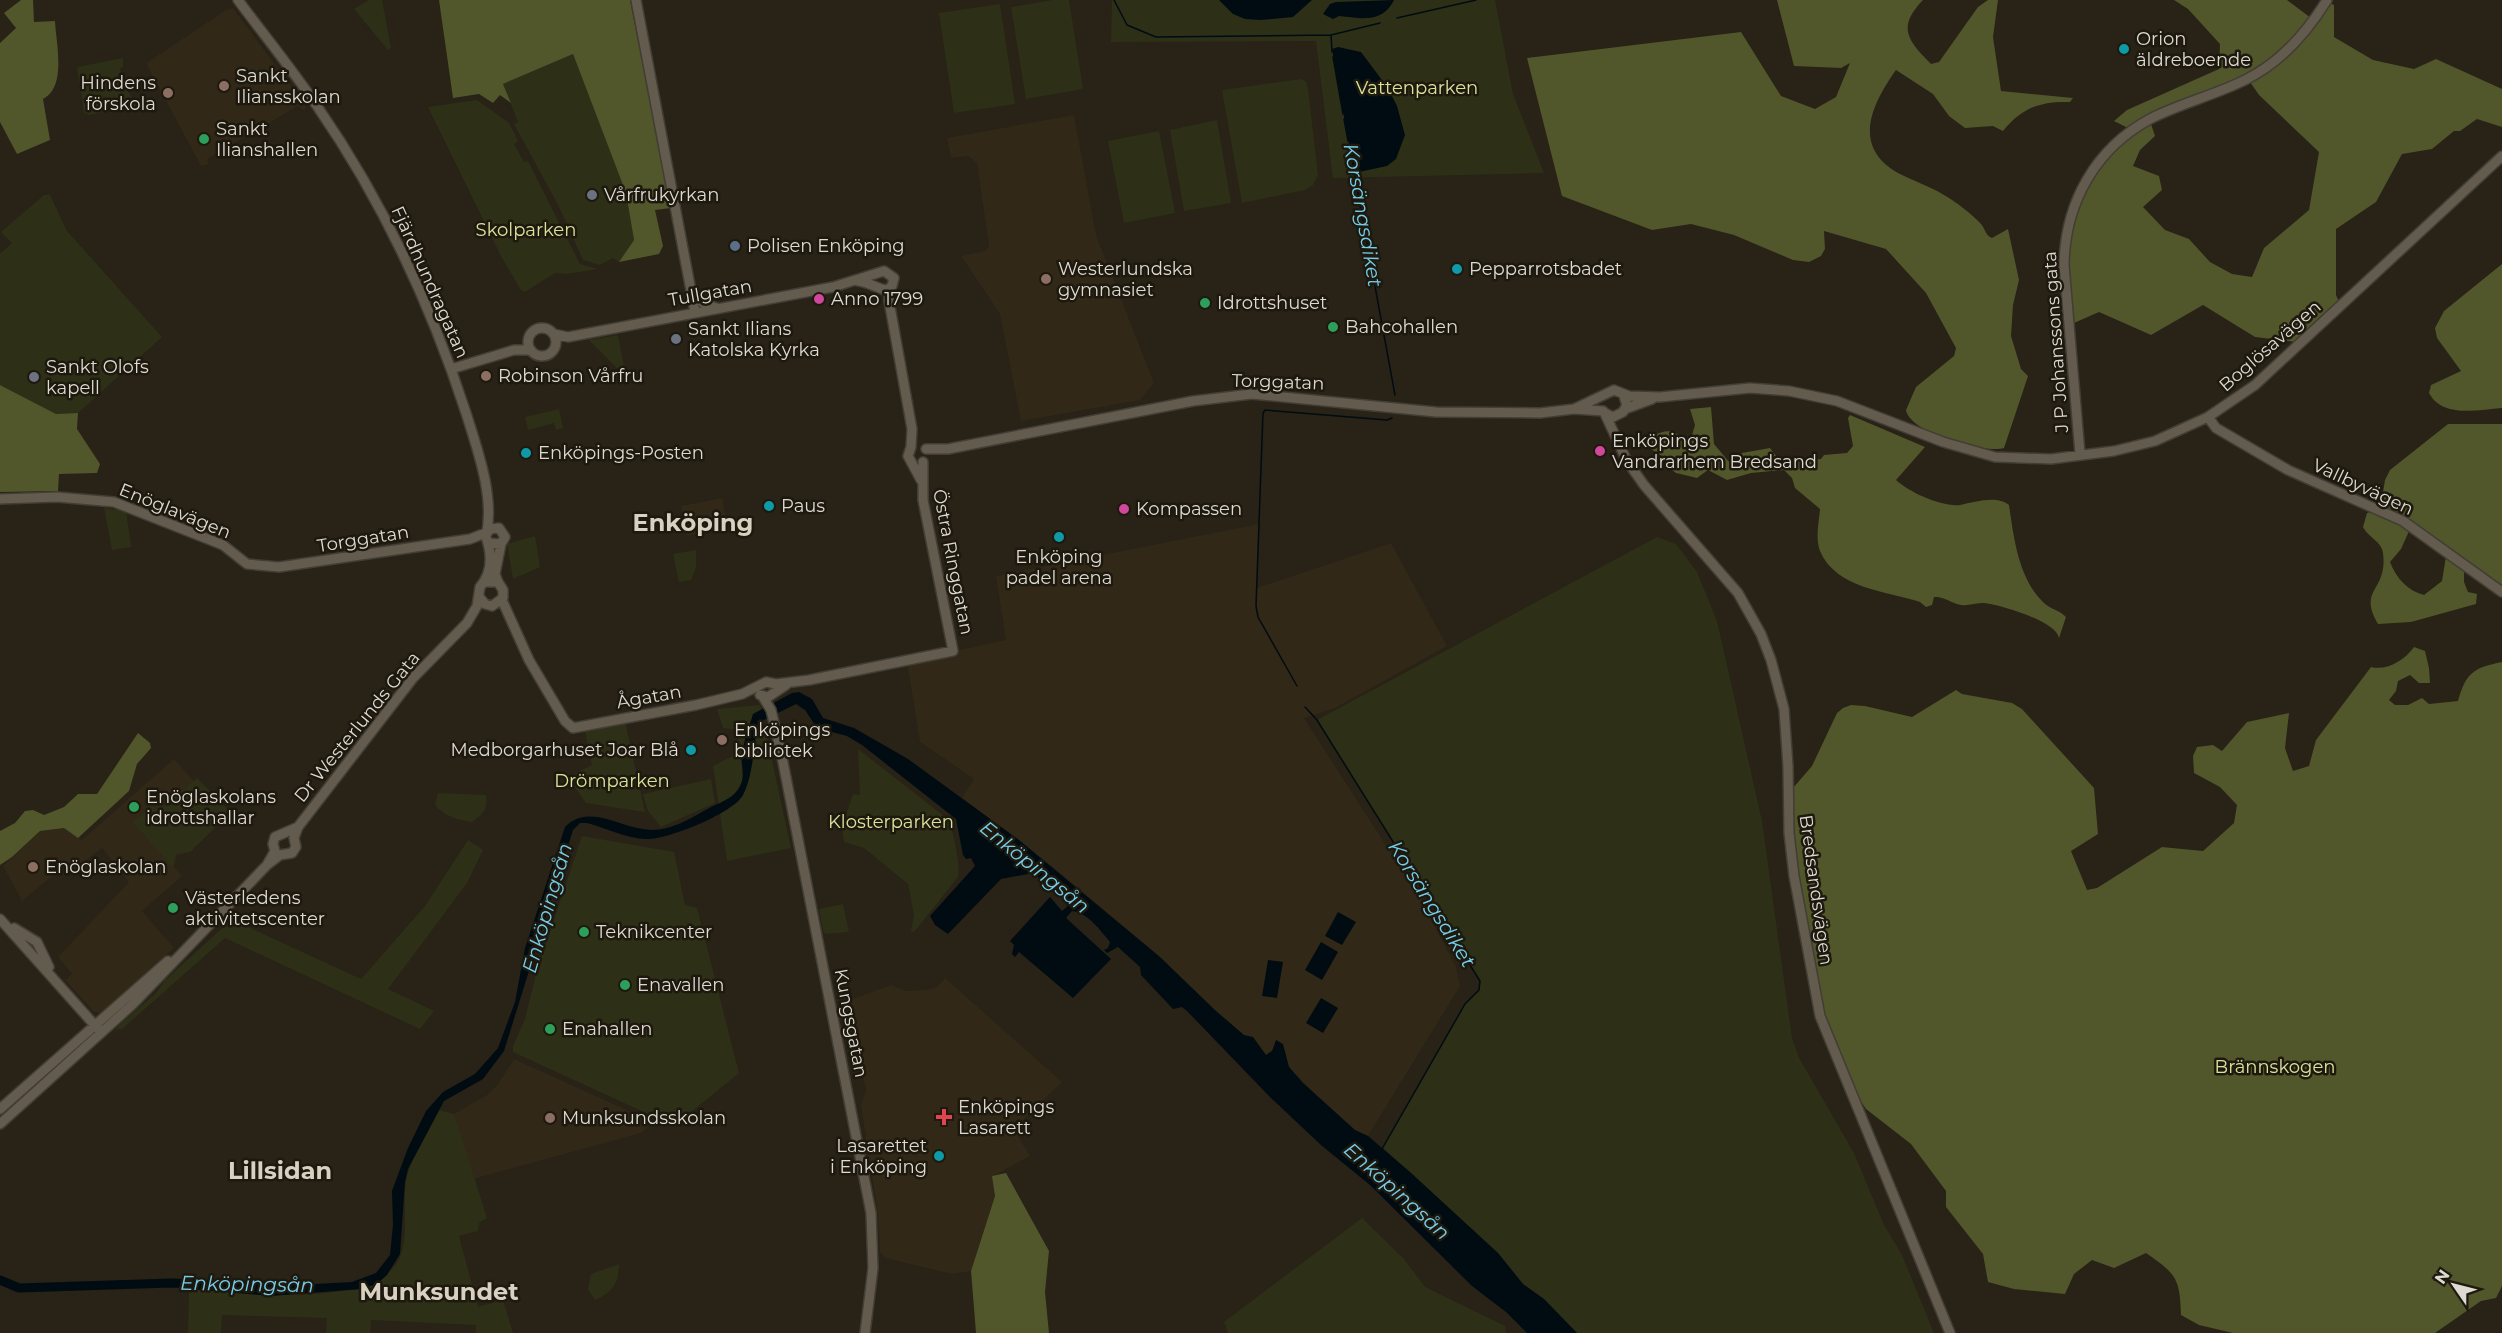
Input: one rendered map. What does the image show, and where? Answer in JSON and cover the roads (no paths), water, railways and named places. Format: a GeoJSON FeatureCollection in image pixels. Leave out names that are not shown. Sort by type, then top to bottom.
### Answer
{"type":"FeatureCollection","features":[{"type":"Feature","properties":{"kind":"street","name":"Fjärdhundragatan"},"geometry":{"type":"LineString","coordinates":[[238,0],[318,107],[374,198],[403,253],[451,369],[477,447],[489,509],[491,535],[491,560],[485,582]]}},
{"type":"Feature","properties":{"kind":"street"},"geometry":{"type":"LineString","coordinates":[[636,0],[695,312]]}},
{"type":"Feature","properties":{"kind":"street","name":"J P Johanssons gata"},"geometry":{"type":"LineString","coordinates":[[2080,454],[2064,251],[2068,224],[2080,189],[2107,151],[2133,129],[2169,111],[2247,80],[2272,63],[2313,22],[2327,0]]}},
{"type":"Feature","properties":{"kind":"street","name":"Boglösavägen"},"geometry":{"type":"LineString","coordinates":[[1623,394],[1660,397],[1739,389],[1789,391],[1837,401],[1977,453],[2031,459],[2114,451],[2155,441],[2208,417],[2255,385],[2502,156]]}},
{"type":"Feature","properties":{"kind":"street"},"geometry":{"type":"LineString","coordinates":[[889,301],[877,282],[884,271],[891,273],[893,283],[890,288],[889,301],[912,429],[912,447],[908,456],[921,461],[924,447],[912,429]]}},
{"type":"Feature","properties":{"kind":"street","name":"Tullgatan"},"geometry":{"type":"LineString","coordinates":[[554,334],[568,337],[858,281],[877,282],[890,288]]}},
{"type":"Feature","properties":{"kind":"street"},"geometry":{"type":"LineString","coordinates":[[690,288],[704,304],[719,308]]}},
{"type":"Feature","properties":{"kind":"street"},"geometry":{"type":"LineString","coordinates":[[514,350],[538,328],[548,329],[554,334],[556,346],[546,356],[536,355],[531,350],[528,339]]}},
{"type":"Feature","properties":{"kind":"street","name":"Tullgatan"},"geometry":{"type":"LineString","coordinates":[[556,346],[568,337]]}},
{"type":"Feature","properties":{"kind":"street"},"geometry":{"type":"LineString","coordinates":[[451,369],[514,350],[531,350]]}},
{"type":"Feature","properties":{"kind":"street","name":"Torggatan"},"geometry":{"type":"LineString","coordinates":[[1574,409],[1601,398],[1610,390],[1623,394]]}},
{"type":"Feature","properties":{"kind":"street","name":"Torggatan"},"geometry":{"type":"LineString","coordinates":[[921,461],[948,449],[1193,400],[1252,394],[1436,412],[1531,413],[1574,409],[1604,412],[1613,417],[1624,411]]}},
{"type":"Feature","properties":{"kind":"street"},"geometry":{"type":"LineString","coordinates":[[1619,441],[1626,401],[1623,394]]}},
{"type":"Feature","properties":{"kind":"street","name":"Boglösavägen"},"geometry":{"type":"LineString","coordinates":[[1624,411],[1660,397]]}},
{"type":"Feature","properties":{"kind":"street"},"geometry":{"type":"LineString","coordinates":[[1601,398],[1604,412]]}},
{"type":"Feature","properties":{"kind":"street","name":"Bredsandsvägen"},"geometry":{"type":"LineString","coordinates":[[1604,412],[1627,461],[1651,494],[1738,593],[1751,612],[1772,660],[1784,709],[1789,832],[1794,876],[1820,1016],[1950,1333]]}},
{"type":"Feature","properties":{"kind":"street","name":"Vallbyvägen"},"geometry":{"type":"LineString","coordinates":[[2208,417],[2216,428],[2288,470],[2403,521],[2502,592]]}},
{"type":"Feature","properties":{"kind":"street","name":"Torggatan"},"geometry":{"type":"LineString","coordinates":[[912,447],[948,449]]}},
{"type":"Feature","properties":{"kind":"street","name":"Östra Ringgatan"},"geometry":{"type":"LineString","coordinates":[[921,461],[921,480],[953,651]]}},
{"type":"Feature","properties":{"kind":"street","name":"Enöglavägen"},"geometry":{"type":"LineString","coordinates":[[0,499],[57,497],[114,502],[223,545],[247,564],[261,566]]}},
{"type":"Feature","properties":{"kind":"street"},"geometry":{"type":"LineString","coordinates":[[480,598],[496,603],[503,590],[495,574],[505,534],[491,535]]}},
{"type":"Feature","properties":{"kind":"street"},"geometry":{"type":"LineString","coordinates":[[491,535],[501,544]]}},
{"type":"Feature","properties":{"kind":"street","name":"Torggatan"},"geometry":{"type":"LineString","coordinates":[[261,566],[279,567],[320,563],[491,535]]}},
{"type":"Feature","properties":{"kind":"street"},"geometry":{"type":"LineString","coordinates":[[485,582],[498,582]]}},
{"type":"Feature","properties":{"kind":"street","name":"Dr Westerlunds Gata"},"geometry":{"type":"LineString","coordinates":[[467,623],[480,598],[479,591],[485,582]]}},
{"type":"Feature","properties":{"kind":"street","name":"Ågatan"},"geometry":{"type":"LineString","coordinates":[[496,603],[508,613],[529,660],[565,721],[573,728],[742,694],[768,696],[791,683],[953,651]]}},
{"type":"Feature","properties":{"kind":"street","name":"Dr Westerlunds Gata"},"geometry":{"type":"LineString","coordinates":[[277,853],[273,844],[275,837],[291,835],[413,678],[467,623],[496,603]]}},
{"type":"Feature","properties":{"kind":"street","name":"Kungsgatan"},"geometry":{"type":"LineString","coordinates":[[768,696],[872,1213],[873,1268],[865,1333]]}},
{"type":"Feature","properties":{"kind":"street","name":"Dr Westerlunds Gata"},"geometry":{"type":"LineString","coordinates":[[277,853],[292,853],[296,847],[291,835]]}},
{"type":"Feature","properties":{"kind":"street","name":"Dr Westerlunds Gata"},"geometry":{"type":"LineString","coordinates":[[98,1029],[133,1004],[277,853]]}},
{"type":"Feature","properties":{"kind":"street"},"geometry":{"type":"LineString","coordinates":[[0,913],[27,943]]}},
{"type":"Feature","properties":{"kind":"street"},"geometry":{"type":"LineString","coordinates":[[0,919],[27,943],[37,942],[42,958],[57,982],[98,1029]]}},
{"type":"Feature","properties":{"kind":"street"},"geometry":{"type":"LineString","coordinates":[[0,1109],[98,1029]]}},
{"type":"Feature","properties":{"kind":"street"},"geometry":{"type":"LineString","coordinates":[[0,1124],[98,1029]]}},
{"type":"Feature","properties":{"kind":"water"},"geometry":{"type":"Polygon","coordinates":[[[1219,0],[1312,0],[1293,17],[1261,20],[1245,19],[1233,14],[1219,0]]]}},
{"type":"Feature","properties":{"kind":"water"},"geometry":{"type":"Polygon","coordinates":[[[1394,0],[1383,13],[1370,18],[1339,16],[1333,19],[1323,14],[1330,4],[1336,2],[1394,0]]]}},
{"type":"Feature","properties":{"kind":"water"},"geometry":{"type":"Polygon","coordinates":[[[1338,47],[1361,52],[1388,88],[1397,106],[1405,135],[1396,159],[1387,166],[1354,173],[1332,49],[1338,47]]]}},
{"type":"Feature","properties":{"kind":"water"},"geometry":{"type":"Polygon","coordinates":[[[799,692],[812,699],[823,718],[854,728],[908,759],[1019,840],[1160,957],[1244,1035],[1253,1037],[1266,1055],[1272,1051],[1276,1040],[1283,1044],[1289,1067],[1302,1082],[1355,1130],[1368,1136],[1410,1172],[1498,1253],[1523,1284],[1544,1299],[1577,1333],[1527,1333],[1506,1312],[1472,1286],[1370,1185],[1321,1145],[1270,1097],[1187,1011],[1182,1007],[1173,1009],[1141,975],[1140,967],[1118,947],[1107,953],[1104,950],[1108,948],[1110,942],[1083,915],[1072,911],[1066,918],[1111,959],[1073,998],[1019,952],[1015,957],[1012,954],[1014,945],[1010,941],[1050,897],[1062,911],[1067,907],[1066,901],[1033,873],[1001,879],[948,934],[935,925],[930,916],[975,866],[971,858],[966,859],[963,855],[956,819],[862,745],[847,736],[817,728],[805,710],[796,704],[758,723],[746,787],[743,795],[727,810],[682,831],[655,838],[630,837],[587,823],[580,823],[573,830],[504,1051],[483,1079],[444,1101],[408,1169],[400,1254],[387,1275],[377,1284],[362,1289],[271,1296],[192,1289],[192,1284],[238,1288],[352,1282],[376,1273],[390,1255],[393,1225],[392,1191],[408,1148],[426,1111],[443,1092],[475,1074],[498,1048],[515,1002],[525,948],[565,827],[575,820],[596,817],[641,829],[668,828],[728,799],[738,790],[742,782],[742,754],[753,714],[792,693],[799,692]]]}},
{"type":"Feature","properties":{"kind":"water"},"geometry":{"type":"Polygon","coordinates":[[[1338,912],[1356,922],[1342,945],[1325,936],[1338,912]]]}},
{"type":"Feature","properties":{"kind":"water"},"geometry":{"type":"Polygon","coordinates":[[[1321,942],[1338,952],[1322,980],[1305,970],[1321,942]]]}},
{"type":"Feature","properties":{"kind":"water"},"geometry":{"type":"Polygon","coordinates":[[[1268,960],[1283,962],[1277,998],[1262,996],[1268,960]]]}},
{"type":"Feature","properties":{"kind":"water"},"geometry":{"type":"Polygon","coordinates":[[[1321,998],[1338,1008],[1323,1033],[1306,1023],[1321,998]]]}},
{"type":"Feature","properties":{"kind":"waterway","name":"Korsängsdiket"},"geometry":{"type":"LineString","coordinates":[[1114,0],[1127,25],[1156,37],[1331,35],[1380,23]]}},
{"type":"Feature","properties":{"kind":"waterway","name":"Korsängsdiket"},"geometry":{"type":"LineString","coordinates":[[1397,18],[1476,0]]}},
{"type":"Feature","properties":{"kind":"waterway","name":"Korsängsdiket"},"geometry":{"type":"LineString","coordinates":[[1331,35],[1332,52]]}},
{"type":"Feature","properties":{"kind":"waterway","name":"Korsängsdiket"},"geometry":{"type":"LineString","coordinates":[[1333,57],[1343,114]]}},
{"type":"Feature","properties":{"kind":"waterway","name":"Korsängsdiket"},"geometry":{"type":"LineString","coordinates":[[1344,119],[1348,141]]}},
{"type":"Feature","properties":{"kind":"waterway","name":"Korsängsdiket"},"geometry":{"type":"LineString","coordinates":[[1349,145],[1395,395]]}},
{"type":"Feature","properties":{"kind":"waterway","name":"Korsängsdiket"},"geometry":{"type":"LineString","coordinates":[[1297,686],[1258,617],[1256,606],[1263,413],[1265,410],[1387,420],[1392,418]]}},
{"type":"Feature","properties":{"kind":"waterway","name":"Korsängsdiket"},"geometry":{"type":"LineString","coordinates":[[1305,707],[1317,720],[1480,981],[1479,990],[1465,1004],[1382,1149]]}},
{"type":"Feature","properties":{"kind":"waterway","name":"Enköpingsån"},"geometry":{"type":"LineString","coordinates":[[0,1280],[19,1288],[171,1283],[275,1287]]}},
{"type":"Feature","properties":{"kind":"place","name":"Orion äldreboende"},"geometry":{"type":"Point","coordinates":[2124,49]}},
{"type":"Feature","properties":{"kind":"place","name":"Sankt Iliansskolan"},"geometry":{"type":"Point","coordinates":[224,86]}},
{"type":"Feature","properties":{"kind":"place","name":"Hindens förskola"},"geometry":{"type":"Point","coordinates":[168,93]}},
{"type":"Feature","properties":{"kind":"place","name":"Sankt Ilianshallen"},"geometry":{"type":"Point","coordinates":[204,139]}},
{"type":"Feature","properties":{"kind":"place","name":"Vårfrukyrkan"},"geometry":{"type":"Point","coordinates":[592,195]}},
{"type":"Feature","properties":{"kind":"place","name":"Polisen Enköping"},"geometry":{"type":"Point","coordinates":[735,246]}},
{"type":"Feature","properties":{"kind":"place","name":"Pepparrotsbadet"},"geometry":{"type":"Point","coordinates":[1457,269]}},
{"type":"Feature","properties":{"kind":"place","name":"Westerlundska gymnasiet"},"geometry":{"type":"Point","coordinates":[1046,279]}},
{"type":"Feature","properties":{"kind":"place","name":"Anno 1799"},"geometry":{"type":"Point","coordinates":[819,299]}},
{"type":"Feature","properties":{"kind":"place","name":"Idrottshuset"},"geometry":{"type":"Point","coordinates":[1205,303]}},
{"type":"Feature","properties":{"kind":"place","name":"Bahcohallen"},"geometry":{"type":"Point","coordinates":[1333,327]}},
{"type":"Feature","properties":{"kind":"place","name":"Sankt Ilians Katolska Kyrka"},"geometry":{"type":"Point","coordinates":[676,339]}},
{"type":"Feature","properties":{"kind":"place","name":"Robinson Vårfru"},"geometry":{"type":"Point","coordinates":[486,376]}},
{"type":"Feature","properties":{"kind":"place","name":"Sankt Olofs kapell"},"geometry":{"type":"Point","coordinates":[34,377]}},
{"type":"Feature","properties":{"kind":"place","name":"Enköpings Vandrarhem Bredsand"},"geometry":{"type":"Point","coordinates":[1600,451]}},
{"type":"Feature","properties":{"kind":"place","name":"Enköpings-Posten"},"geometry":{"type":"Point","coordinates":[526,453]}},
{"type":"Feature","properties":{"kind":"place","name":"Paus"},"geometry":{"type":"Point","coordinates":[769,506]}},
{"type":"Feature","properties":{"kind":"place","name":"Kompassen"},"geometry":{"type":"Point","coordinates":[1124,509]}},
{"type":"Feature","properties":{"kind":"place","name":"Enköping padel arena"},"geometry":{"type":"Point","coordinates":[1059,537]}},
{"type":"Feature","properties":{"kind":"place","name":"Enköpings bibliotek"},"geometry":{"type":"Point","coordinates":[722,740]}},
{"type":"Feature","properties":{"kind":"place","name":"Medborgarhuset Joar Blå"},"geometry":{"type":"Point","coordinates":[691,750]}},
{"type":"Feature","properties":{"kind":"place","name":"Enöglaskolans idrottshallar"},"geometry":{"type":"Point","coordinates":[134,807]}},
{"type":"Feature","properties":{"kind":"place","name":"Enöglaskolan"},"geometry":{"type":"Point","coordinates":[33,867]}},
{"type":"Feature","properties":{"kind":"place","name":"Västerledens aktivitetscenter"},"geometry":{"type":"Point","coordinates":[173,908]}},
{"type":"Feature","properties":{"kind":"place","name":"Teknikcenter"},"geometry":{"type":"Point","coordinates":[584,932]}},
{"type":"Feature","properties":{"kind":"place","name":"Enavallen"},"geometry":{"type":"Point","coordinates":[625,985]}},
{"type":"Feature","properties":{"kind":"place","name":"Enahallen"},"geometry":{"type":"Point","coordinates":[550,1029]}},
{"type":"Feature","properties":{"kind":"place","name":"Enköpings Lasarett"},"geometry":{"type":"Point","coordinates":[944,1117]}},
{"type":"Feature","properties":{"kind":"place","name":"Munksundsskolan"},"geometry":{"type":"Point","coordinates":[550,1118]}},
{"type":"Feature","properties":{"kind":"place","name":"Lasarettet i Enköping"},"geometry":{"type":"Point","coordinates":[939,1156]}},
{"type":"Feature","properties":{"kind":"district","name":"Enköping"},"geometry":{"type":"Point","coordinates":[693,522]}},
{"type":"Feature","properties":{"kind":"district","name":"Lillsidan"},"geometry":{"type":"Point","coordinates":[280,1170]}},
{"type":"Feature","properties":{"kind":"district","name":"Munksundet"},"geometry":{"type":"Point","coordinates":[439,1291]}},
{"type":"Feature","properties":{"kind":"park label","name":"Vattenparken"},"geometry":{"type":"Point","coordinates":[1417,88]}},
{"type":"Feature","properties":{"kind":"park label","name":"Skolparken"},"geometry":{"type":"Point","coordinates":[526,230]}},
{"type":"Feature","properties":{"kind":"park label","name":"Drömparken"},"geometry":{"type":"Point","coordinates":[612,781]}},
{"type":"Feature","properties":{"kind":"park label","name":"Klosterparken"},"geometry":{"type":"Point","coordinates":[891,822]}},
{"type":"Feature","properties":{"kind":"park label","name":"Brännskogen"},"geometry":{"type":"Point","coordinates":[2275,1067]}}]}
